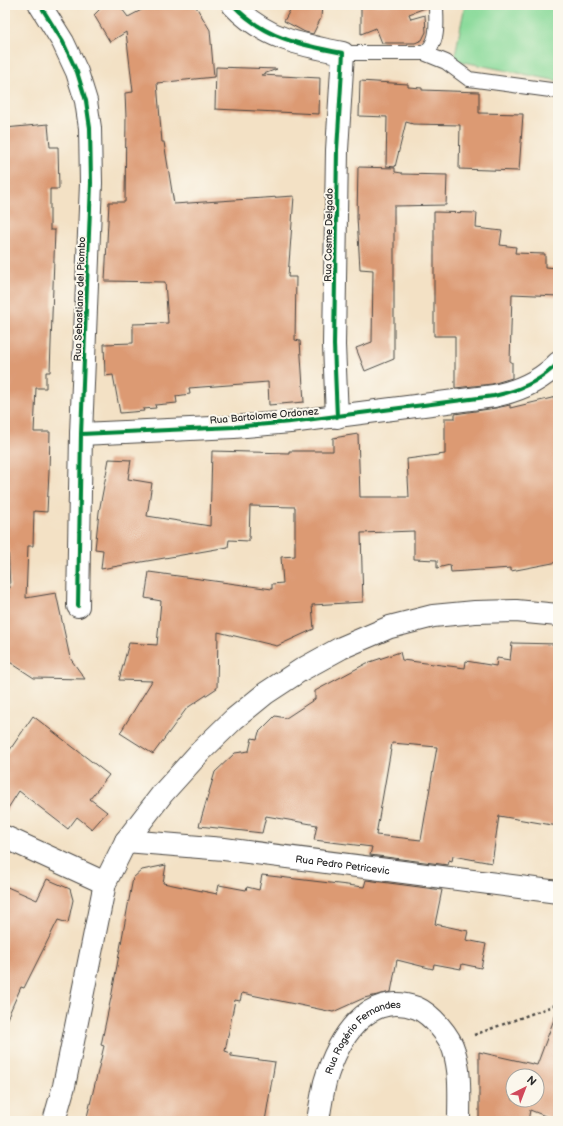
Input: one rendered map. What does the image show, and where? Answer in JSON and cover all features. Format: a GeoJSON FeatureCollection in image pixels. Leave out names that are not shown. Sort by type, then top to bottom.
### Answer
{"type":"FeatureCollection","features":[{"type":"Feature","properties":{"kind":"street","name":"Rua Sebastiano del Piombo"},"geometry":{"type":"LineString","coordinates":[[40,5],[63,42],[77,72],[86,100],[90,128],[91,183],[81,434],[78,606]]}},
{"type":"Feature","properties":{"kind":"street"},"geometry":{"type":"LineString","coordinates":[[233,5],[240,13],[251,21],[277,37],[306,46],[343,53]]}},
{"type":"Feature","properties":{"kind":"street","name":"Rua Cosme Delgado"},"geometry":{"type":"LineString","coordinates":[[337,417],[334,345],[337,150],[343,53]]}},
{"type":"Feature","properties":{"kind":"street","name":"Rua Bartolome Ordonez"},"geometry":{"type":"LineString","coordinates":[[81,434],[234,427],[337,417],[509,393],[539,379],[558,363]]}},
{"type":"Feature","properties":{"kind":"street"},"geometry":{"type":"LineString","coordinates":[[54,1121],[64,1086],[105,883],[126,841],[168,788],[201,751],[234,719],[266,693],[301,670],[341,648],[390,627],[433,616],[475,612],[516,611],[558,615]]}},
{"type":"Feature","properties":{"kind":"street"},"geometry":{"type":"LineString","coordinates":[[5,837],[105,883]]}},
{"type":"Feature","properties":{"kind":"street","name":"Rua Pedro Petricevic"},"geometry":{"type":"LineString","coordinates":[[126,841],[224,850],[558,892]]}},
{"type":"Feature","properties":{"kind":"street","name":"Rua Rogério Fernandes"},"geometry":{"type":"LineString","coordinates":[[318,1121],[325,1082],[339,1045],[352,1026],[368,1012],[388,1004],[408,1005],[423,1011],[437,1024],[451,1044],[458,1071],[460,1121]]}},
{"type":"Feature","properties":{"kind":"lane"},"geometry":{"type":"LineString","coordinates":[[424,53],[430,50],[436,38],[436,5]]}},
{"type":"Feature","properties":{"kind":"lane"},"geometry":{"type":"LineString","coordinates":[[343,53],[424,53],[446,62],[469,78],[558,91]]}},
{"type":"Feature","properties":{"kind":"path"},"geometry":{"type":"LineString","coordinates":[[451,1044],[558,1004]]}},
{"type":"Feature","properties":{"kind":"green space"},"geometry":{"type":"Polygon","coordinates":[[[465,5],[558,5],[558,81],[454,60],[465,5]]]}},
{"type":"Feature","properties":{"kind":"building"},"geometry":{"type":"Polygon","coordinates":[[[104,5],[119,5],[128,17],[151,5],[195,5],[210,30],[214,77],[157,83],[162,142],[164,142],[174,204],[294,196],[288,277],[296,277],[295,340],[300,341],[304,402],[269,405],[268,382],[189,388],[190,394],[176,396],[177,403],[155,405],[156,408],[143,409],[144,411],[120,413],[113,375],[105,376],[104,344],[133,343],[133,324],[168,323],[165,282],[105,281],[109,202],[125,202],[125,93],[133,92],[126,32],[110,42],[94,15],[104,5]]]}},
{"type":"Feature","properties":{"kind":"building"},"geometry":{"type":"Polygon","coordinates":[[[293,5],[322,5],[321,18],[313,34],[305,32],[284,21],[293,5]]]}},
{"type":"Feature","properties":{"kind":"building"},"geometry":{"type":"Polygon","coordinates":[[[361,5],[428,5],[428,7],[409,14],[411,19],[425,15],[426,32],[422,40],[415,43],[382,43],[376,28],[361,34],[361,5]]]}},
{"type":"Feature","properties":{"kind":"building"},"geometry":{"type":"Polygon","coordinates":[[[216,67],[277,69],[261,75],[320,78],[319,114],[215,109],[216,67]]]}},
{"type":"Feature","properties":{"kind":"building"},"geometry":{"type":"Polygon","coordinates":[[[360,81],[408,84],[408,87],[422,88],[422,90],[479,92],[479,113],[523,114],[519,171],[459,169],[460,125],[413,124],[406,122],[395,167],[386,166],[387,117],[359,116],[360,81]]]}},
{"type":"Feature","properties":{"kind":"building"},"geometry":{"type":"Polygon","coordinates":[[[48,124],[50,147],[58,147],[59,189],[50,189],[50,230],[55,230],[50,372],[46,372],[46,388],[36,388],[34,432],[50,432],[49,472],[47,512],[34,511],[33,546],[28,546],[26,598],[56,593],[70,658],[85,679],[34,678],[5,659],[5,589],[10,588],[8,545],[5,545],[5,128],[48,124]]]}},
{"type":"Feature","properties":{"kind":"building"},"geometry":{"type":"Polygon","coordinates":[[[358,167],[395,168],[395,172],[402,174],[447,175],[446,205],[394,206],[394,359],[365,371],[356,348],[372,342],[373,270],[360,269],[357,217],[358,167]]]}},
{"type":"Feature","properties":{"kind":"building"},"geometry":{"type":"Polygon","coordinates":[[[434,212],[477,213],[476,228],[502,231],[500,245],[516,247],[515,253],[545,254],[545,267],[558,268],[558,296],[512,294],[510,362],[512,362],[512,378],[492,384],[455,388],[455,336],[434,336],[434,212]]]}},
{"type":"Feature","properties":{"kind":"building"},"geometry":{"type":"Polygon","coordinates":[[[556,397],[558,562],[511,571],[511,568],[451,572],[450,565],[437,568],[437,560],[414,559],[414,531],[361,533],[363,602],[312,605],[314,629],[277,646],[218,632],[217,688],[187,708],[153,754],[120,733],[152,681],[119,680],[129,643],[157,645],[161,601],[145,598],[149,572],[272,589],[272,584],[283,583],[281,557],[295,556],[295,507],[250,506],[249,541],[229,540],[228,547],[101,569],[103,550],[95,549],[99,512],[109,459],[131,460],[128,479],[152,483],[147,516],[210,526],[212,451],[289,453],[289,451],[333,451],[333,438],[358,434],[360,497],[409,497],[407,459],[445,454],[445,418],[455,418],[455,414],[510,405],[510,408],[556,397]]]}},
{"type":"Feature","properties":{"kind":"building"},"geometry":{"type":"Polygon","coordinates":[[[512,643],[558,644],[558,826],[499,816],[492,863],[453,856],[452,861],[449,860],[448,865],[370,855],[372,847],[314,840],[317,825],[266,816],[262,833],[199,826],[215,772],[235,753],[249,751],[252,738],[257,739],[259,732],[275,716],[286,718],[315,699],[315,691],[367,663],[400,652],[402,660],[465,668],[466,661],[496,666],[497,658],[510,660],[512,643]],[[392,743],[376,835],[421,840],[437,747],[392,743]]]}},
{"type":"Feature","properties":{"kind":"building"},"geometry":{"type":"Polygon","coordinates":[[[33,716],[109,775],[90,799],[107,812],[92,829],[77,817],[68,829],[19,791],[5,813],[5,757],[33,716]]]}},
{"type":"Feature","properties":{"kind":"building"},"geometry":{"type":"Polygon","coordinates":[[[166,865],[163,883],[217,894],[219,885],[246,890],[247,887],[259,890],[262,875],[364,887],[366,880],[442,890],[435,924],[468,931],[466,940],[486,944],[481,968],[462,964],[461,969],[434,964],[433,969],[397,960],[391,992],[364,998],[333,1012],[242,993],[240,1001],[235,1000],[225,1051],[231,1053],[231,1056],[275,1062],[265,1121],[86,1121],[104,1046],[101,1045],[133,878],[142,870],[166,865]]]}},
{"type":"Feature","properties":{"kind":"building"},"geometry":{"type":"Polygon","coordinates":[[[47,879],[70,889],[73,900],[68,923],[58,920],[24,988],[21,987],[5,1023],[5,886],[37,900],[47,879]]]}},
{"type":"Feature","properties":{"kind":"building"},"geometry":{"type":"Polygon","coordinates":[[[556,1014],[558,1015],[558,1121],[530,1110],[528,1121],[479,1121],[479,1052],[537,1065],[556,1014]]]}},
{"type":"Feature","properties":{"kind":"cycle path"},"geometry":{"type":"LineString","coordinates":[[40,5],[63,42],[77,72],[86,101],[90,128],[91,183],[81,434],[78,606]]}},
{"type":"Feature","properties":{"kind":"cycle path"},"geometry":{"type":"LineString","coordinates":[[233,5],[245,16],[270,33],[297,43],[343,53],[337,150],[334,345],[337,417]]}},
{"type":"Feature","properties":{"kind":"cycle path"},"geometry":{"type":"LineString","coordinates":[[81,434],[234,427],[290,422],[494,396],[512,391],[537,380],[558,363]]}}]}
